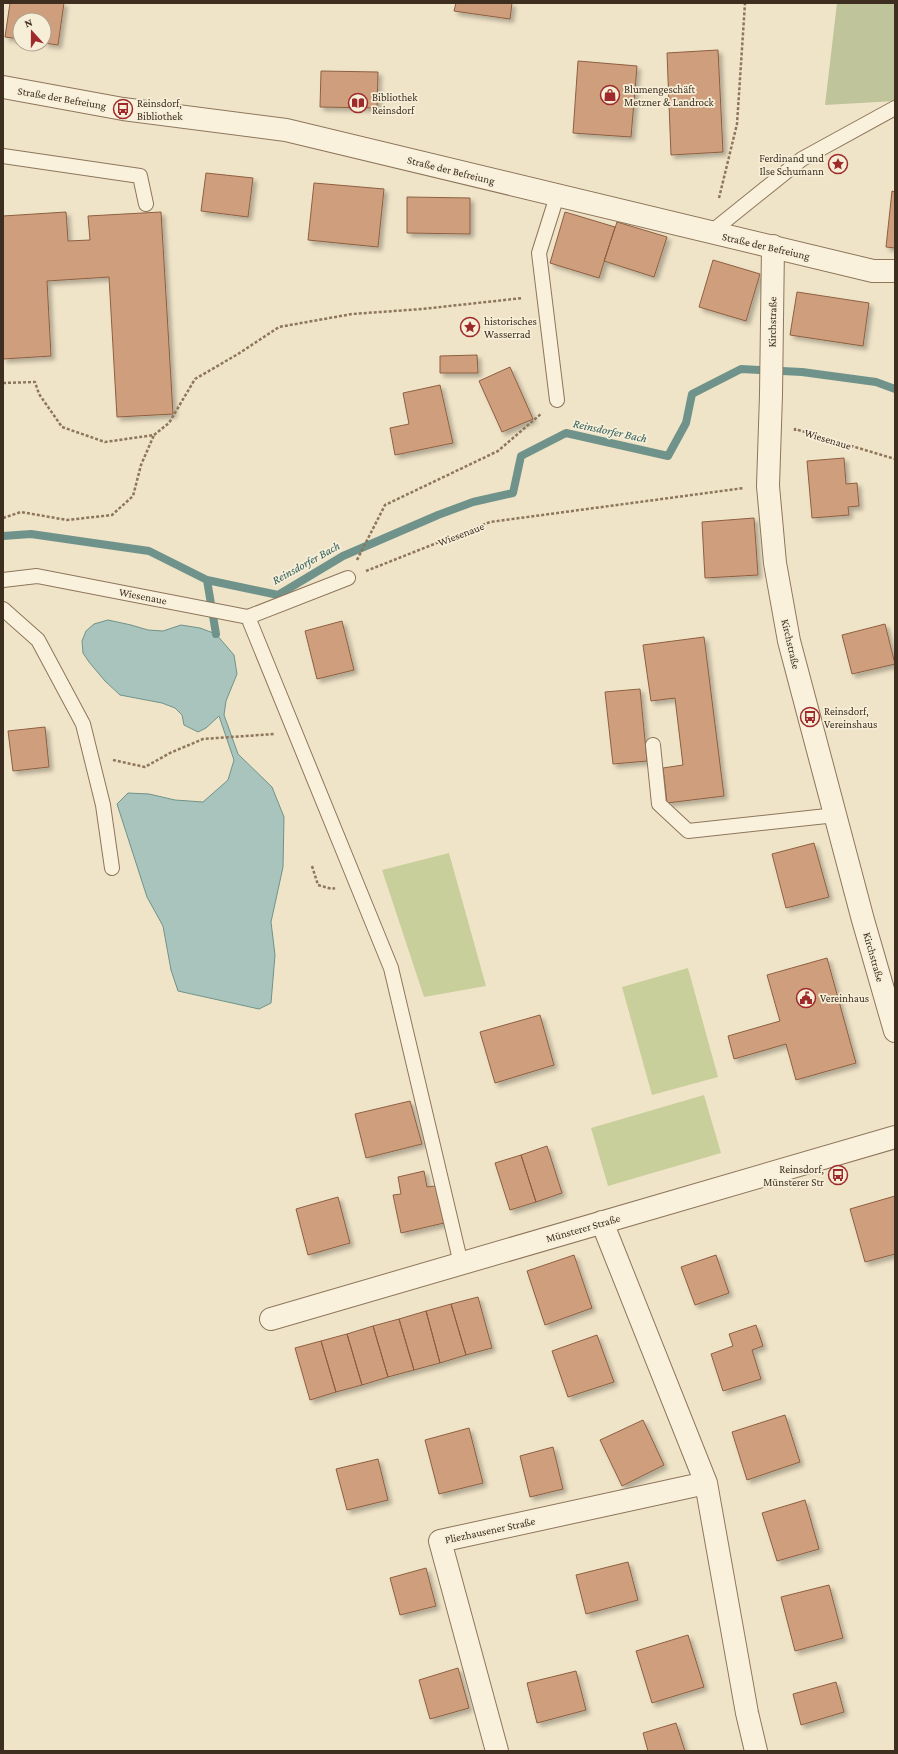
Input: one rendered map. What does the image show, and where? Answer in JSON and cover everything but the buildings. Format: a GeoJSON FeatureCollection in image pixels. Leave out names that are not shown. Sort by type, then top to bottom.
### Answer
{"type":"FeatureCollection","features":[{"type":"Feature","properties":{"kind":"street","name":"Straße der Befreiung"},"geometry":{"type":"LineString","coordinates":[[3,87],[123,109],[286,130],[873,271],[895,271]]}},
{"type":"Feature","properties":{"kind":"street","name":"Kirchstraße"},"geometry":{"type":"LineString","coordinates":[[773,246],[768,486],[775,563],[789,641],[895,1031]]}},
{"type":"Feature","properties":{"kind":"street","name":"Münsterer Straße"},"geometry":{"type":"LineString","coordinates":[[271,1319],[895,1137]]}},
{"type":"Feature","properties":{"kind":"street"},"geometry":{"type":"LineString","coordinates":[[602,1222],[706,1483],[747,1713],[756,1751]]}},
{"type":"Feature","properties":{"kind":"street","name":"Pliezhausener Straße"},"geometry":{"type":"LineString","coordinates":[[498,1751],[440,1541],[706,1483]]}},
{"type":"Feature","properties":{"kind":"lane"},"geometry":{"type":"LineString","coordinates":[[710,233],[802,159],[895,108]]}},
{"type":"Feature","properties":{"kind":"lane"},"geometry":{"type":"LineString","coordinates":[[3,156],[140,176],[146,204]]}},
{"type":"Feature","properties":{"kind":"lane"},"geometry":{"type":"LineString","coordinates":[[557,196],[539,253],[557,400]]}},
{"type":"Feature","properties":{"kind":"lane","name":"Wiesenaue"},"geometry":{"type":"LineString","coordinates":[[3,580],[37,576],[248,617]]}},
{"type":"Feature","properties":{"kind":"lane"},"geometry":{"type":"LineString","coordinates":[[348,578],[248,617],[391,968],[461,1264]]}},
{"type":"Feature","properties":{"kind":"lane"},"geometry":{"type":"LineString","coordinates":[[3,609],[38,640],[83,724],[103,806],[112,868]]}},
{"type":"Feature","properties":{"kind":"lane"},"geometry":{"type":"LineString","coordinates":[[653,745],[659,804],[688,831],[836,815]]}},
{"type":"Feature","properties":{"kind":"path"},"geometry":{"type":"LineString","coordinates":[[710,233],[737,124],[745,3]]}},
{"type":"Feature","properties":{"kind":"path"},"geometry":{"type":"LineString","coordinates":[[3,382],[36,382],[39,394],[62,427],[105,442],[154,435],[170,423],[195,379],[238,354],[279,327],[352,314],[422,309],[544,296]]}},
{"type":"Feature","properties":{"kind":"path"},"geometry":{"type":"LineString","coordinates":[[356,561],[385,505],[498,451],[557,400]]}},
{"type":"Feature","properties":{"kind":"path","name":"Wiesenaue"},"geometry":{"type":"LineString","coordinates":[[792,436],[795,430],[895,459]]}},
{"type":"Feature","properties":{"kind":"path"},"geometry":{"type":"LineString","coordinates":[[3,518],[21,512],[67,520],[112,515],[133,496],[141,465],[154,435]]}},
{"type":"Feature","properties":{"kind":"path","name":"Wiesenaue"},"geometry":{"type":"LineString","coordinates":[[348,578],[490,522],[768,486]]}},
{"type":"Feature","properties":{"kind":"path"},"geometry":{"type":"LineString","coordinates":[[91,756],[145,767],[170,753],[203,739],[231,736],[295,734]]}},
{"type":"Feature","properties":{"kind":"path"},"geometry":{"type":"LineString","coordinates":[[312,866],[318,885],[332,889],[355,880]]}},
{"type":"Feature","properties":{"kind":"green space"},"geometry":{"type":"Polygon","coordinates":[[[837,3],[895,3],[895,101],[825,105],[837,3]]]}},
{"type":"Feature","properties":{"kind":"green space"},"geometry":{"type":"Polygon","coordinates":[[[449,853],[486,986],[424,997],[382,870],[449,853]]]}},
{"type":"Feature","properties":{"kind":"green space"},"geometry":{"type":"Polygon","coordinates":[[[688,968],[718,1077],[652,1095],[622,987],[688,968]]]}},
{"type":"Feature","properties":{"kind":"green space"},"geometry":{"type":"Polygon","coordinates":[[[704,1095],[721,1153],[608,1186],[591,1128],[704,1095]]]}},
{"type":"Feature","properties":{"kind":"water"},"geometry":{"type":"Polygon","coordinates":[[[108,620],[148,630],[163,631],[181,625],[200,628],[216,634],[234,655],[237,674],[226,701],[224,715],[238,754],[272,787],[284,817],[283,867],[271,922],[275,955],[271,1003],[259,1009],[178,991],[171,970],[163,926],[147,897],[117,804],[128,793],[149,794],[175,800],[203,802],[228,780],[234,760],[219,716],[206,728],[198,732],[184,725],[182,715],[175,708],[162,703],[120,695],[105,681],[83,653],[82,641],[86,631],[94,624],[108,620]]]}},
{"type":"Feature","properties":{"kind":"waterway","name":"Reinsdorfer Bach"},"geometry":{"type":"LineString","coordinates":[[3,536],[31,534],[149,551],[207,580],[278,595],[343,556],[438,515],[473,502],[513,493],[521,456],[566,433],[668,456],[686,423],[692,394],[741,369],[802,372],[876,382],[895,389]]}},
{"type":"Feature","properties":{"kind":"waterway","name":"Reinsdorfer Bach"},"geometry":{"type":"LineString","coordinates":[[207,580],[216,634]]}},
{"type":"Feature","properties":{"kind":"place","name":"Blumengeschäft Metzner & Landrock"},"geometry":{"type":"Point","coordinates":[610,95]}},
{"type":"Feature","properties":{"kind":"place","name":"Bibliothek Reinsdorf"},"geometry":{"type":"Point","coordinates":[358,103]}},
{"type":"Feature","properties":{"kind":"place","name":"Reinsdorf, Bibliothek"},"geometry":{"type":"Point","coordinates":[123,109]}},
{"type":"Feature","properties":{"kind":"place","name":"Ferdinand und Ilse Schumann"},"geometry":{"type":"Point","coordinates":[838,164]}},
{"type":"Feature","properties":{"kind":"place","name":"historisches Wasserrad"},"geometry":{"type":"Point","coordinates":[470,327]}},
{"type":"Feature","properties":{"kind":"place","name":"Reinsdorf, Vereinshaus"},"geometry":{"type":"Point","coordinates":[810,717]}},
{"type":"Feature","properties":{"kind":"place","name":"Vereinhaus"},"geometry":{"type":"Point","coordinates":[806,998]}},
{"type":"Feature","properties":{"kind":"place","name":"Reinsdorf, Münsterer Str"},"geometry":{"type":"Point","coordinates":[838,1175]}}]}
